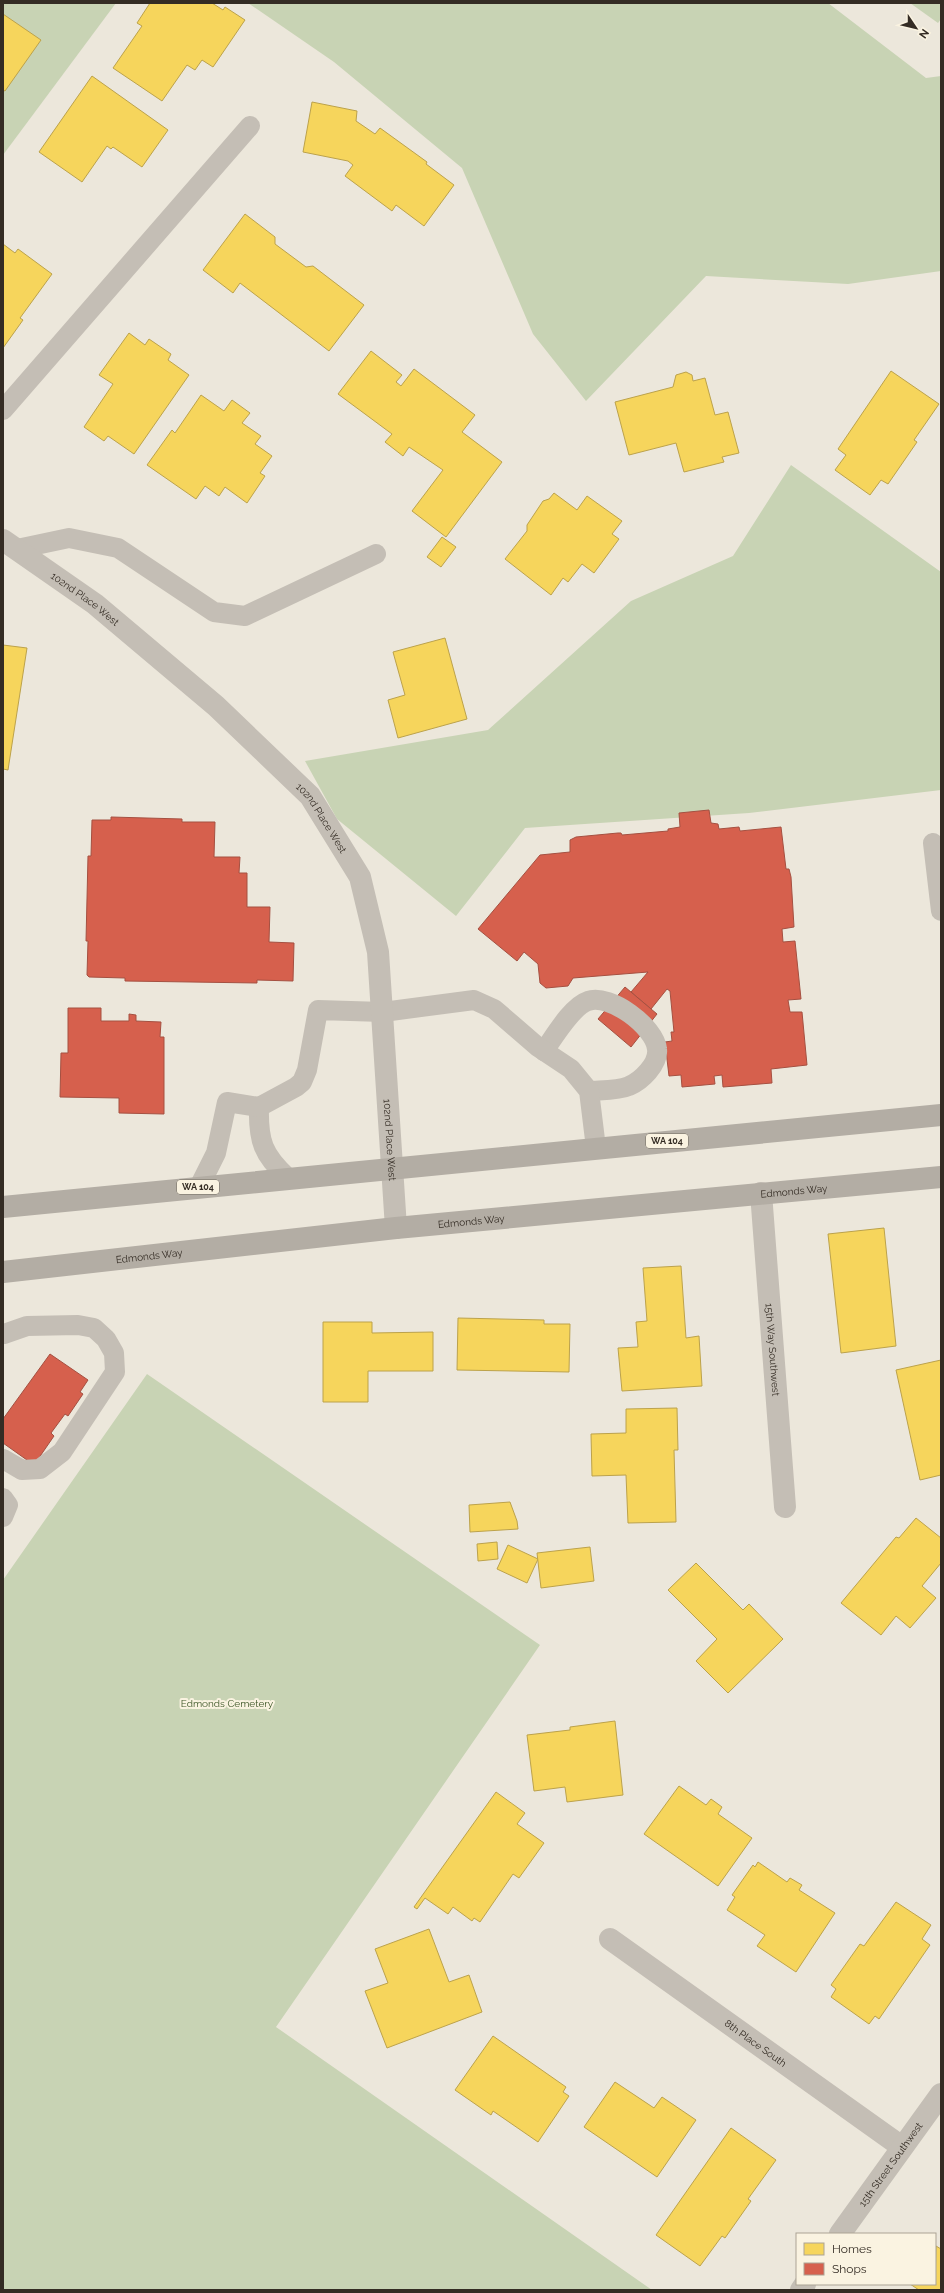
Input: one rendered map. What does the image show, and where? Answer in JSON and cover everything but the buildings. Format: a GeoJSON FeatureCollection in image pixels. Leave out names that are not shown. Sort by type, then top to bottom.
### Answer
{"type":"FeatureCollection","features":[{"type":"Feature","properties":{"kind":"main road","name":"WA 104"},"geometry":{"type":"LineString","coordinates":[[3,1207],[393,1167],[941,1115]]}},
{"type":"Feature","properties":{"kind":"main road","name":"Edmonds Way"},"geometry":{"type":"LineString","coordinates":[[3,1272],[396,1228],[941,1177]]}},
{"type":"Feature","properties":{"kind":"street","name":"102nd Place West"},"geometry":{"type":"LineString","coordinates":[[10,544],[95,604],[216,706],[310,796],[360,877],[378,952],[396,1228]]}},
{"type":"Feature","properties":{"kind":"street","name":"15th Way Southwest"},"geometry":{"type":"LineString","coordinates":[[761,1193],[785,1507]]}},
{"type":"Feature","properties":{"kind":"street","name":"8th Place South"},"geometry":{"type":"LineString","coordinates":[[610,1939],[902,2147]]}},
{"type":"Feature","properties":{"kind":"street","name":"15th Street Southwest"},"geometry":{"type":"LineString","coordinates":[[841,2233],[941,2094]]}},
{"type":"Feature","properties":{"kind":"lane"},"geometry":{"type":"LineString","coordinates":[[3,410],[250,126]]}},
{"type":"Feature","properties":{"kind":"lane"},"geometry":{"type":"LineString","coordinates":[[10,544],[69,538],[118,548],[214,612],[245,616],[376,554]]}},
{"type":"Feature","properties":{"kind":"lane"},"geometry":{"type":"LineString","coordinates":[[933,843],[941,911]]}},
{"type":"Feature","properties":{"kind":"lane"},"geometry":{"type":"LineString","coordinates":[[544,1051],[563,1024],[587,1001],[602,998],[621,1008],[643,1025],[653,1038],[658,1050],[655,1063],[647,1072],[628,1087],[589,1091]]}},
{"type":"Feature","properties":{"kind":"lane"},"geometry":{"type":"LineString","coordinates":[[199,1187],[216,1153],[227,1102],[259,1107],[289,1093],[302,1082],[307,1070],[318,1010],[383,1012],[474,1000],[494,1009],[544,1051],[572,1069],[589,1091],[596,1148]]}},
{"type":"Feature","properties":{"kind":"lane"},"geometry":{"type":"LineString","coordinates":[[259,1107],[261,1142],[264,1151],[269,1160],[288,1178]]}},
{"type":"Feature","properties":{"kind":"lane"},"geometry":{"type":"LineString","coordinates":[[3,1459],[22,1470],[40,1469],[51,1461],[62,1452],[115,1372],[114,1353],[106,1339],[94,1328],[78,1325],[27,1326],[4,1334]]}},
{"type":"Feature","properties":{"kind":"lane"},"geometry":{"type":"LineString","coordinates":[[3,1498],[8,1505],[3,1517]]}},
{"type":"Feature","properties":{"kind":"green space"},"geometry":{"type":"Polygon","coordinates":[[[3,3],[116,3],[3,155],[3,3]]]}},
{"type":"Feature","properties":{"kind":"green space"},"geometry":{"type":"Polygon","coordinates":[[[248,3],[828,3],[926,78],[941,76],[941,271],[848,284],[706,276],[586,401],[533,334],[462,168],[334,62],[248,3]]]}},
{"type":"Feature","properties":{"kind":"green space"},"geometry":{"type":"Polygon","coordinates":[[[910,3],[941,3],[941,19],[938,23],[910,3]]]}},
{"type":"Feature","properties":{"kind":"green space"},"geometry":{"type":"Polygon","coordinates":[[[791,465],[941,572],[941,790],[749,813],[525,828],[456,916],[337,819],[305,761],[488,730],[631,601],[733,556],[791,465]]]}},
{"type":"Feature","properties":{"kind":"green space","name":"Edmonds Cemetery"},"geometry":{"type":"Polygon","coordinates":[[[147,1374],[540,1645],[276,2027],[652,2290],[3,2290],[3,1580],[147,1374]]]}}]}
